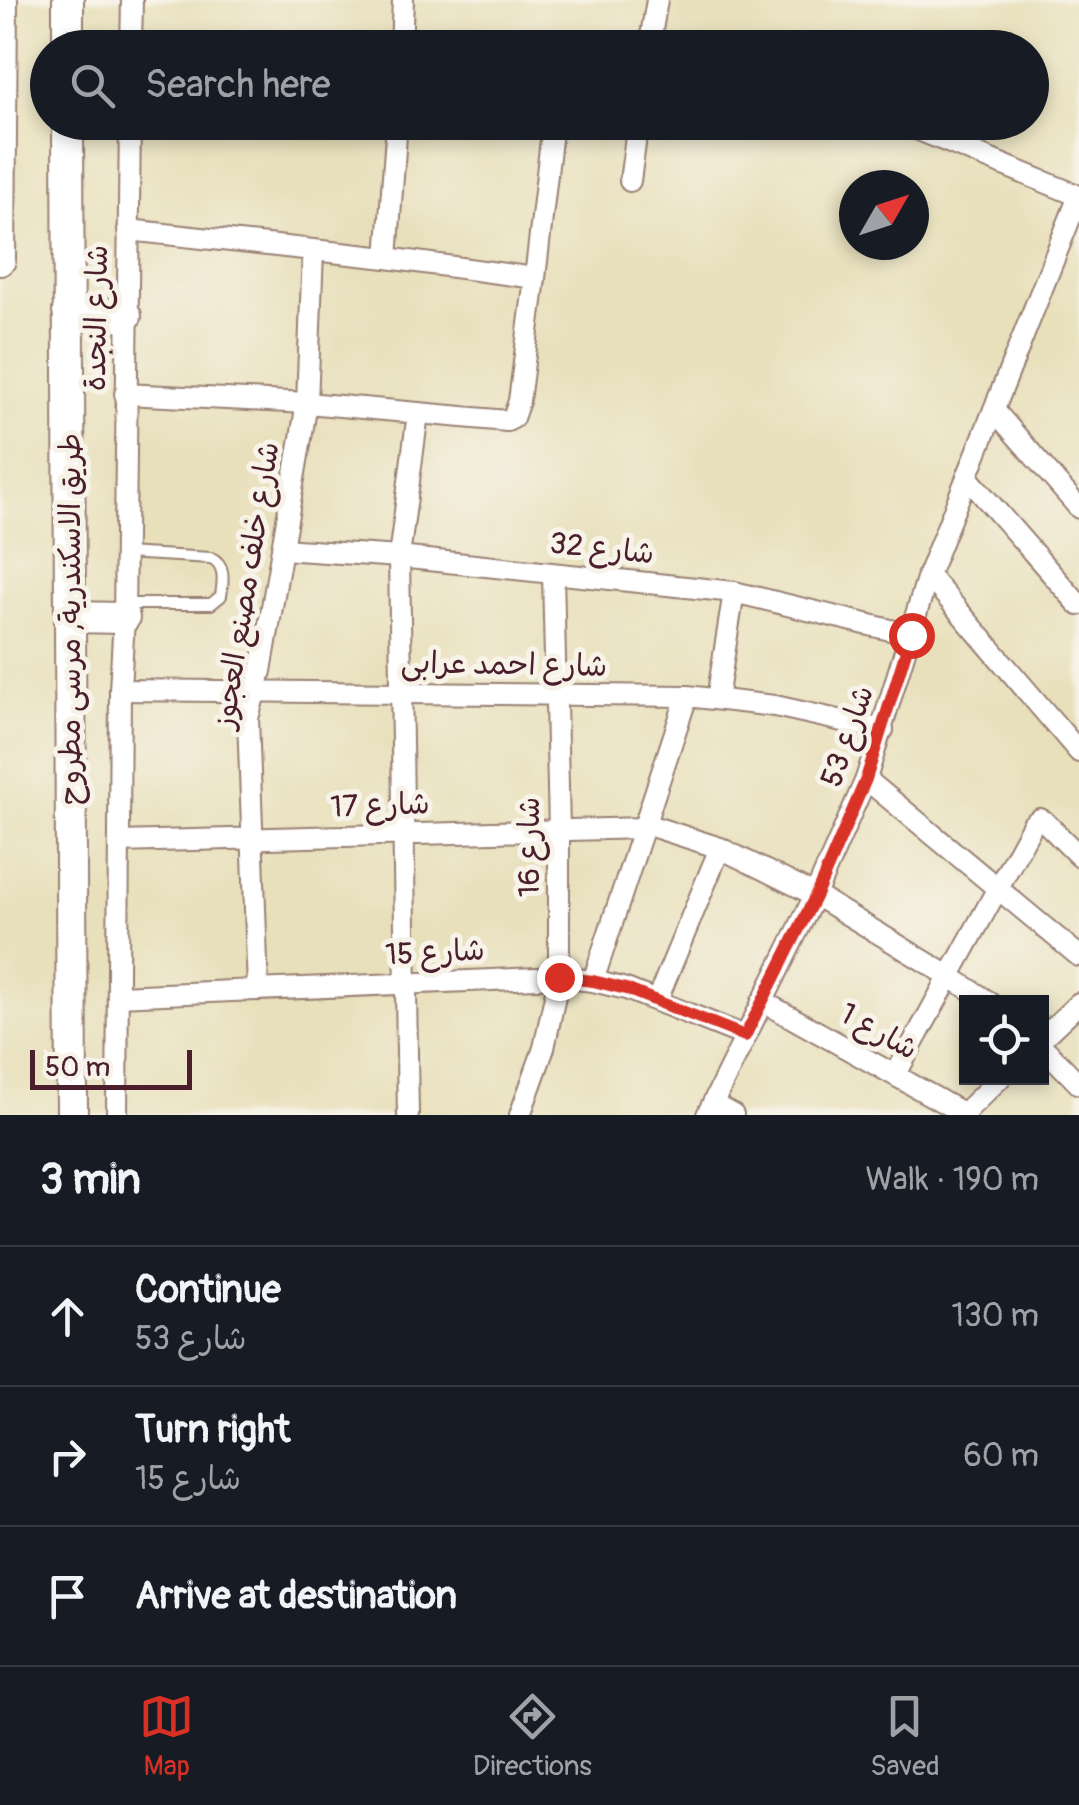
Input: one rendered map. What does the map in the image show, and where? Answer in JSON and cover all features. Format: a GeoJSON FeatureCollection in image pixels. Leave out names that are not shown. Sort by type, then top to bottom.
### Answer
{"type":"FeatureCollection","features":[{"type":"Feature","properties":{"kind":"main road"},"geometry":{"type":"LineString","coordinates":[[0,260],[2,0]]}},
{"type":"Feature","properties":{"kind":"main road"},"geometry":{"type":"LineString","coordinates":[[68,0],[68,30]]}},
{"type":"Feature","properties":{"kind":"main road","name":"طريق الاسكندرية, مرسى مطروح"},"geometry":{"type":"LineString","coordinates":[[68,140],[72,1115]]}},
{"type":"Feature","properties":{"kind":"main road"},"geometry":{"type":"LineString","coordinates":[[68,311],[126,316]]}},
{"type":"Feature","properties":{"kind":"main road"},"geometry":{"type":"LineString","coordinates":[[70,617],[124,611]]}},
{"type":"Feature","properties":{"kind":"street"},"geometry":{"type":"LineString","coordinates":[[131,30],[132,0]]}},
{"type":"Feature","properties":{"kind":"street"},"geometry":{"type":"LineString","coordinates":[[402,30],[403,0]]}},
{"type":"Feature","properties":{"kind":"street"},"geometry":{"type":"LineString","coordinates":[[652,30],[657,0]]}},
{"type":"Feature","properties":{"kind":"street","name":"شارع النجدة"},"geometry":{"type":"LineString","coordinates":[[118,1115],[118,842],[130,140]]}},
{"type":"Feature","properties":{"kind":"street"},"geometry":{"type":"LineString","coordinates":[[386,258],[395,140]]}},
{"type":"Feature","properties":{"kind":"street"},"geometry":{"type":"LineString","coordinates":[[125,394],[307,403],[507,422],[520,401],[551,140]]}},
{"type":"Feature","properties":{"kind":"street"},"geometry":{"type":"LineString","coordinates":[[630,180],[636,140]]}},
{"type":"Feature","properties":{"kind":"street"},"geometry":{"type":"LineString","coordinates":[[943,140],[1079,196]]}},
{"type":"Feature","properties":{"kind":"street","name":"شارع 53"},"geometry":{"type":"LineString","coordinates":[[710,1109],[816,895],[866,779],[928,575],[1079,196]]}},
{"type":"Feature","properties":{"kind":"street"},"geometry":{"type":"LineString","coordinates":[[128,230],[535,278]]}},
{"type":"Feature","properties":{"kind":"street","name":"شارع خلف مصنع العجوز"},"geometry":{"type":"LineString","coordinates":[[258,990],[248,718],[307,403],[312,251]]}},
{"type":"Feature","properties":{"kind":"street"},"geometry":{"type":"LineString","coordinates":[[994,410],[1079,508]]}},
{"type":"Feature","properties":{"kind":"street"},"geometry":{"type":"LineString","coordinates":[[408,1115],[399,558],[418,413]]}},
{"type":"Feature","properties":{"kind":"street"},"geometry":{"type":"LineString","coordinates":[[968,477],[1079,605]]}},
{"type":"Feature","properties":{"kind":"street","name":"شارع 32"},"geometry":{"type":"LineString","coordinates":[[282,549],[734,592],[911,635]]}},
{"type":"Feature","properties":{"kind":"street","name":"شارع 16"},"geometry":{"type":"LineString","coordinates":[[520,1115],[544,1048],[559,977],[553,574]]}},
{"type":"Feature","properties":{"kind":"street"},"geometry":{"type":"LineString","coordinates":[[928,575],[1079,752]]}},
{"type":"Feature","properties":{"kind":"street"},"geometry":{"type":"LineString","coordinates":[[717,699],[734,592]]}},
{"type":"Feature","properties":{"kind":"street","name":"شارع احمد عرابى"},"geometry":{"type":"LineString","coordinates":[[120,690],[686,696],[775,706],[883,730]]}},
{"type":"Feature","properties":{"kind":"street"},"geometry":{"type":"LineString","coordinates":[[593,981],[686,696]]}},
{"type":"Feature","properties":{"kind":"street"},"geometry":{"type":"LineString","coordinates":[[866,779],[1079,955]]}},
{"type":"Feature","properties":{"kind":"street"},"geometry":{"type":"LineString","coordinates":[[896,1074],[1036,820],[1044,821],[1079,856]]}},
{"type":"Feature","properties":{"kind":"street","name":"شارع 17"},"geometry":{"type":"LineString","coordinates":[[118,842],[644,826],[720,848],[816,895],[978,995]]}},
{"type":"Feature","properties":{"kind":"street"},"geometry":{"type":"LineString","coordinates":[[657,1000],[720,848]]}},
{"type":"Feature","properties":{"kind":"street","name":"شارع 15"},"geometry":{"type":"LineString","coordinates":[[118,996],[559,977],[626,989],[745,1036]]}},
{"type":"Feature","properties":{"kind":"street","name":"شارع 1"},"geometry":{"type":"LineString","coordinates":[[762,1001],[965,1114]]}},
{"type":"Feature","properties":{"kind":"street"},"geometry":{"type":"LineString","coordinates":[[1049,1031],[1079,1002]]}},
{"type":"Feature","properties":{"kind":"street"},"geometry":{"type":"LineString","coordinates":[[1049,1053],[1079,1084]]}},
{"type":"Feature","properties":{"kind":"street"},"geometry":{"type":"LineString","coordinates":[[965,1114],[993,1085]]}},
{"type":"Feature","properties":{"kind":"street"},"geometry":{"type":"LineString","coordinates":[[710,1109],[733,1115]]}},
{"type":"Feature","properties":{"kind":"lane"},"geometry":{"type":"LineString","coordinates":[[124,553],[211,558],[220,562],[222,570],[221,596],[211,604],[124,611]]}},
{"type":"Feature","properties":{"kind":"route"},"geometry":{"type":"LineString","coordinates":[[559,977],[626,989],[745,1036],[816,895],[866,779],[911,635]]}}]}
